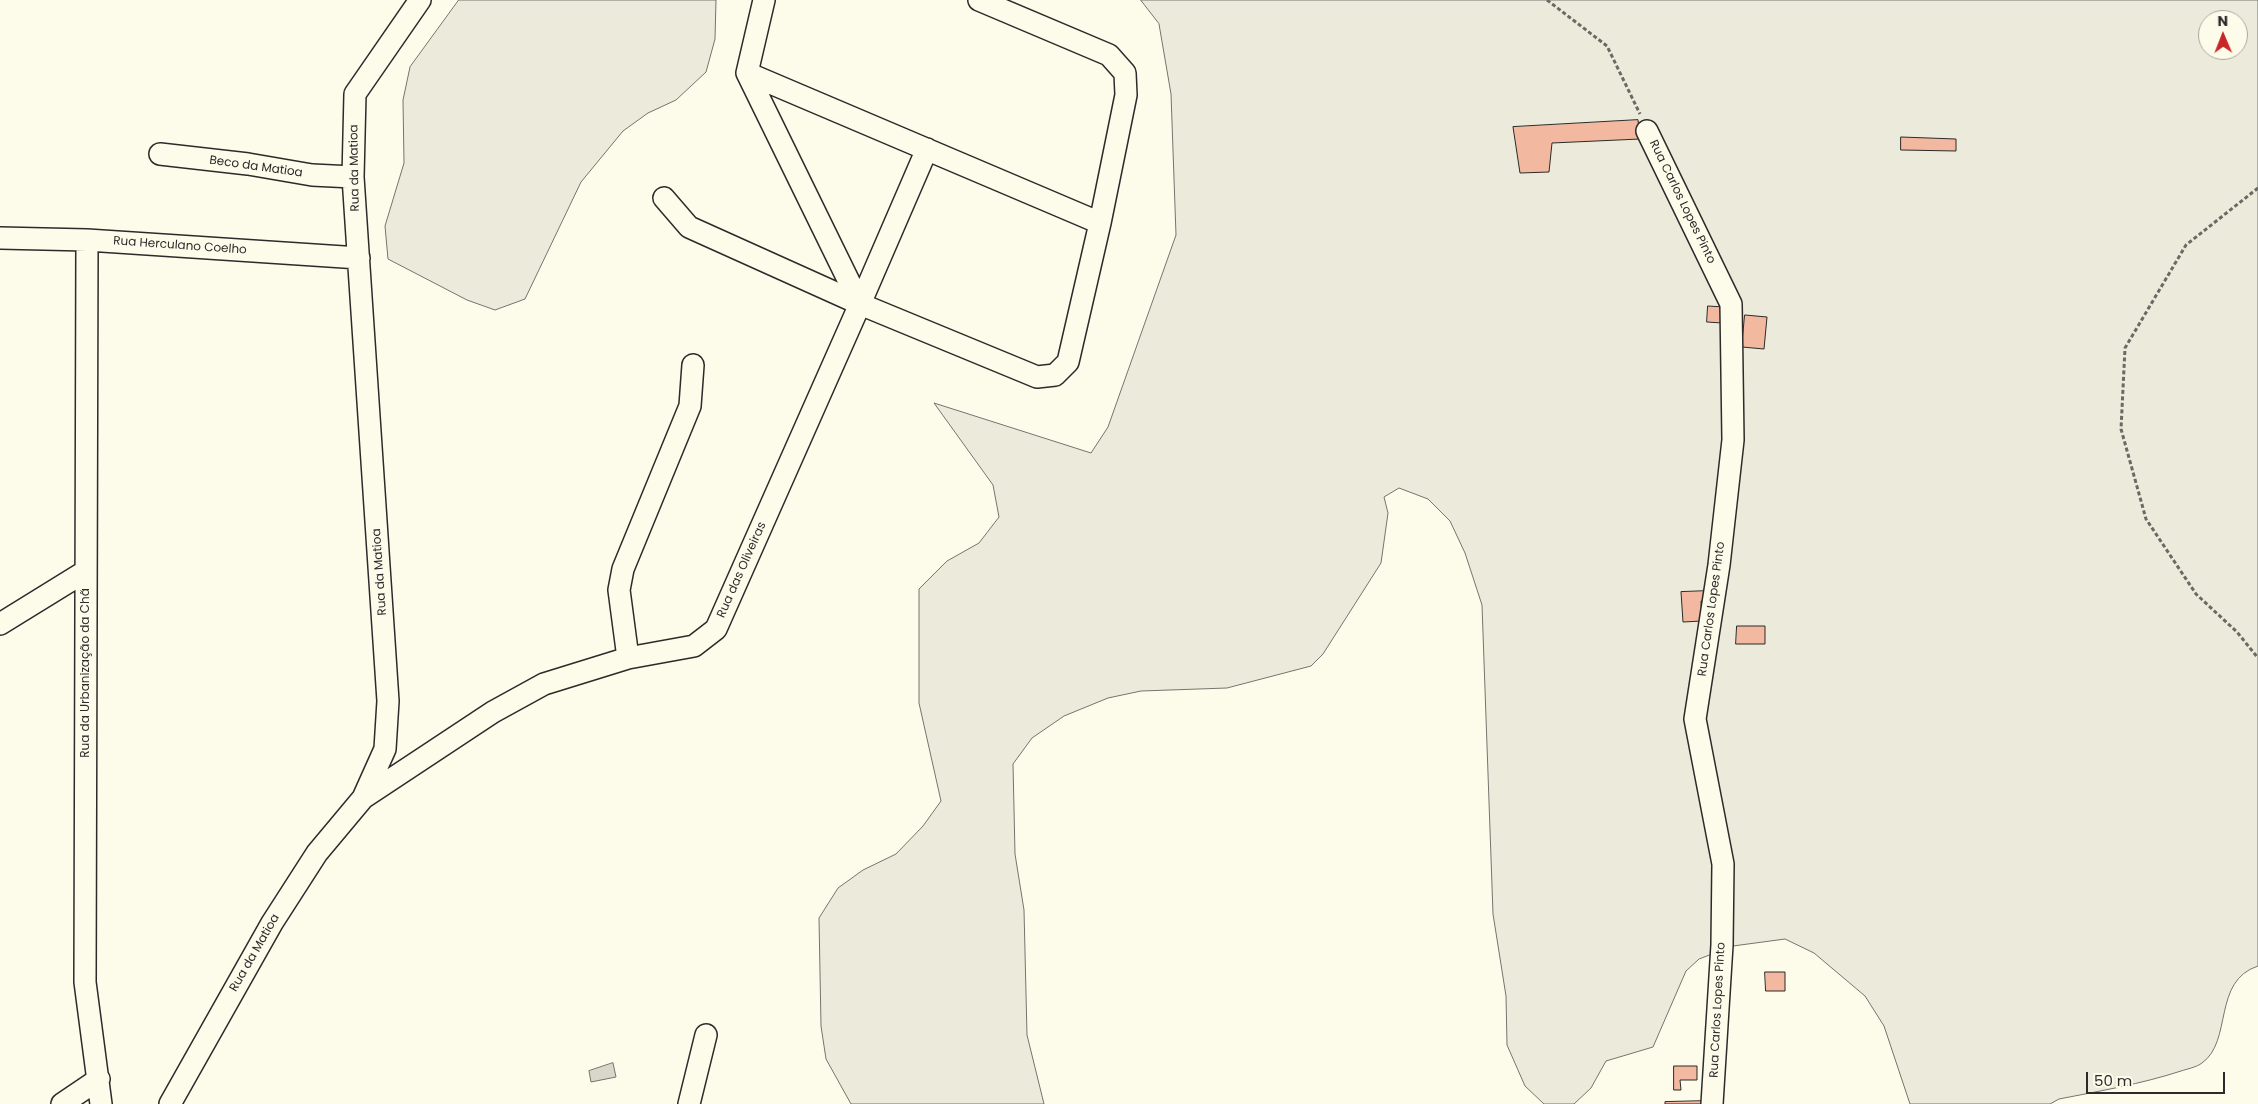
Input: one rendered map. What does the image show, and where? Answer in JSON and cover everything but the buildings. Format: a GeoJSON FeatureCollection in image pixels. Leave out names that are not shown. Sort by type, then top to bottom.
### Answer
{"type":"FeatureCollection","features":[{"type":"Feature","properties":{"kind":"street","name":"Rua da Matioa"},"geometry":{"type":"LineString","coordinates":[[170,1104],[272,923],[318,853],[363,798],[385,748],[388,701],[354,177],[355,94],[420,0]]}},
{"type":"Feature","properties":{"kind":"street"},"geometry":{"type":"LineString","coordinates":[[764,0],[747,73],[860,304]]}},
{"type":"Feature","properties":{"kind":"street"},"geometry":{"type":"LineString","coordinates":[[664,198],[690,227],[860,304],[1037,377],[1055,375],[1068,362],[1100,223],[1126,95],[1126,73],[1109,55],[979,0]]}},
{"type":"Feature","properties":{"kind":"street"},"geometry":{"type":"LineString","coordinates":[[747,73],[1100,223]]}},
{"type":"Feature","properties":{"kind":"street","name":"Rua Carlos Lopes Pinto"},"geometry":{"type":"LineString","coordinates":[[1647,131],[1731,304],[1733,440],[1720,565],[1695,719],[1724,864],[1722,945],[1712,1104]]}},
{"type":"Feature","properties":{"kind":"street","name":"Rua das Oliveiras"},"geometry":{"type":"LineString","coordinates":[[363,798],[493,712],[544,684],[628,658],[694,646],[716,629],[927,149]]}},
{"type":"Feature","properties":{"kind":"street","name":"Beco da Matioa"},"geometry":{"type":"LineString","coordinates":[[160,154],[248,164],[312,176],[354,177]]}},
{"type":"Feature","properties":{"kind":"street","name":"Rua Herculano Coelho"},"geometry":{"type":"LineString","coordinates":[[0,238],[87,240],[359,258]]}},
{"type":"Feature","properties":{"kind":"street","name":"Rua da Urbanização da Chã"},"geometry":{"type":"LineString","coordinates":[[87,240],[85,982],[101,1104]]}},
{"type":"Feature","properties":{"kind":"street"},"geometry":{"type":"LineString","coordinates":[[628,658],[620,590],[623,569],[690,406],[693,365]]}},
{"type":"Feature","properties":{"kind":"street"},"geometry":{"type":"LineString","coordinates":[[0,624],[86,571]]}},
{"type":"Feature","properties":{"kind":"street"},"geometry":{"type":"LineString","coordinates":[[689,1104],[706,1035]]}},
{"type":"Feature","properties":{"kind":"street"},"geometry":{"type":"LineString","coordinates":[[62,1104],[99,1080]]}},
{"type":"Feature","properties":{"kind":"path"},"geometry":{"type":"LineString","coordinates":[[1546,0],[1607,46],[1647,131]]}},
{"type":"Feature","properties":{"kind":"path"},"geometry":{"type":"LineString","coordinates":[[2258,188],[2186,245],[2125,348],[2121,429],[2146,520],[2196,594],[2237,632],[2258,658]]}},
{"type":"Feature","properties":{"kind":"shaded area"},"geometry":{"type":"Polygon","coordinates":[[[459,0],[716,0],[715,39],[706,72],[676,100],[648,113],[623,131],[581,182],[525,299],[495,310],[467,300],[388,259],[385,226],[404,163],[403,100],[410,67],[459,0]]]}},
{"type":"Feature","properties":{"kind":"shaded area"},"geometry":{"type":"Polygon","coordinates":[[[1141,0],[2258,0],[2258,966],[2244,974],[2234,984],[2228,997],[2217,1041],[2211,1053],[2202,1063],[2192,1068],[2151,1080],[2059,1099],[2050,1104],[1910,1104],[1884,1026],[1865,996],[1814,953],[1785,939],[1733,946],[1699,959],[1686,971],[1653,1047],[1606,1061],[1591,1088],[1574,1104],[1544,1104],[1525,1086],[1507,1045],[1506,996],[1493,914],[1482,605],[1465,553],[1450,521],[1428,499],[1399,488],[1384,497],[1388,513],[1381,563],[1323,654],[1311,666],[1227,688],[1141,691],[1108,698],[1064,716],[1032,738],[1013,764],[1015,854],[1024,910],[1027,1035],[1044,1104],[851,1104],[826,1059],[821,1026],[819,918],[838,888],[863,870],[896,854],[923,826],[941,801],[919,703],[919,589],[947,561],[979,543],[999,517],[993,485],[934,403],[1091,453],[1108,427],[1176,235],[1171,94],[1159,24],[1141,0]]]}},
{"type":"Feature","properties":{"kind":"shaded area"},"geometry":{"type":"Polygon","coordinates":[[[613,1063],[616,1077],[591,1082],[589,1071],[613,1063]]]}}]}
